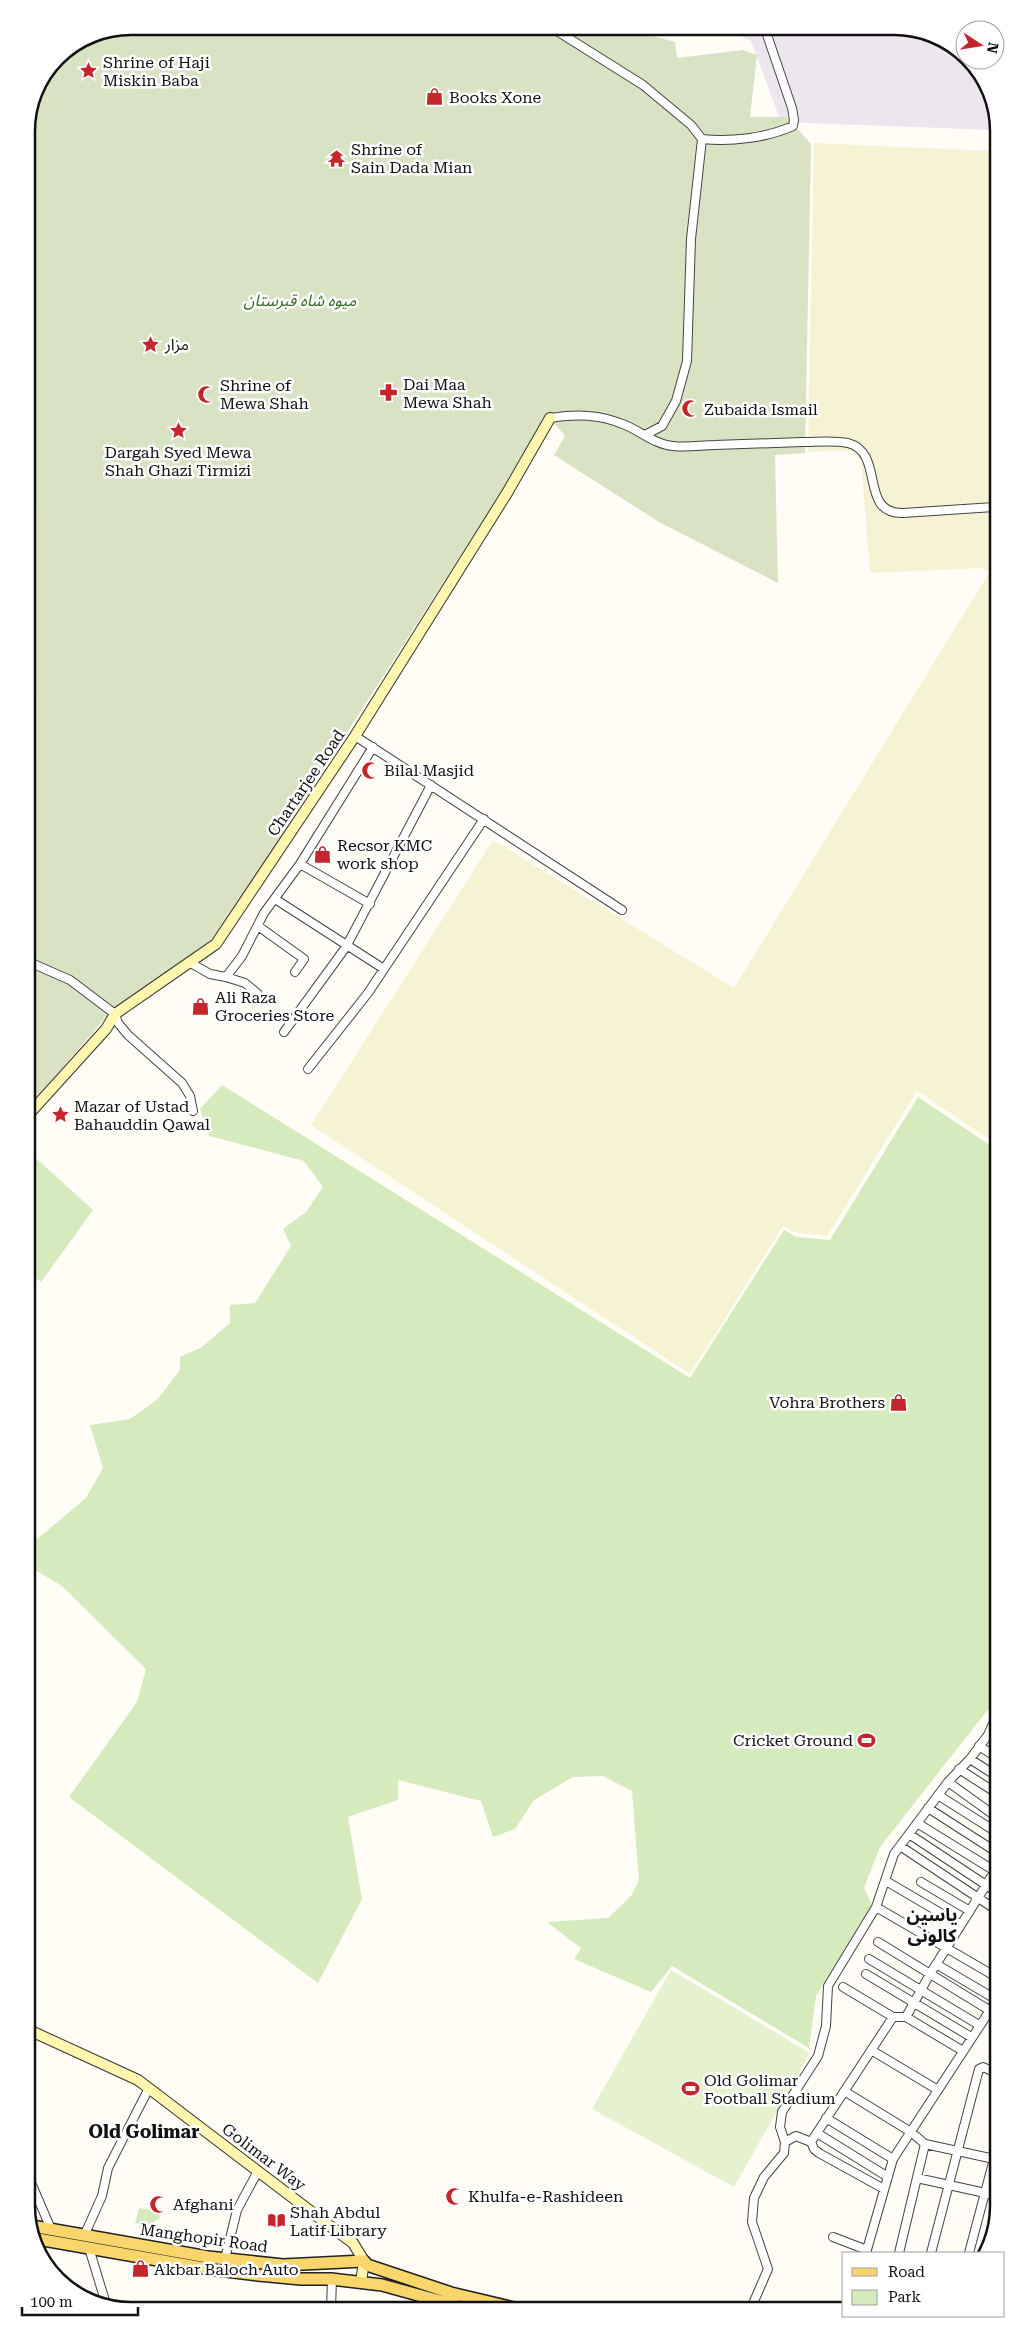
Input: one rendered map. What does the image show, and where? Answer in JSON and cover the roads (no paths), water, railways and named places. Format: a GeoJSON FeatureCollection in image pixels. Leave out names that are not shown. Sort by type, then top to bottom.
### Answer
{"type":"FeatureCollection","features":[{"type":"Feature","properties":{"kind":"main road","name":"Manghopir Road"},"geometry":{"type":"LineString","coordinates":[[37,2227],[225,2259],[283,2265],[364,2261],[368,2265],[451,2293],[489,2302]]}},
{"type":"Feature","properties":{"kind":"main road","name":"Manghopir Road"},"geometry":{"type":"LineString","coordinates":[[41,2240],[258,2275],[301,2279],[332,2279],[382,2285],[443,2302]]}},
{"type":"Feature","properties":{"kind":"street"},"geometry":{"type":"LineString","coordinates":[[563,35],[643,85],[691,125],[702,138],[718,141],[760,136],[793,126],[792,108],[767,35]]}},
{"type":"Feature","properties":{"kind":"street"},"geometry":{"type":"LineString","coordinates":[[645,435],[662,426],[676,401],[687,361],[692,273],[691,239],[702,138]]}},
{"type":"Feature","properties":{"kind":"street"},"geometry":{"type":"LineString","coordinates":[[550,418],[577,414],[599,417],[625,424],[645,435],[673,446],[814,442],[848,443],[860,449],[868,459],[876,498],[887,510],[903,513],[990,507]]}},
{"type":"Feature","properties":{"kind":"street","name":"Chartarjee Road"},"geometry":{"type":"LineString","coordinates":[[35,1107],[106,1030],[115,1014],[216,944],[355,736],[507,493],[550,418]]}},
{"type":"Feature","properties":{"kind":"street"},"geometry":{"type":"LineString","coordinates":[[355,736],[622,910]]}},
{"type":"Feature","properties":{"kind":"street"},"geometry":{"type":"LineString","coordinates":[[226,977],[242,956],[258,926],[300,864],[373,747]]}},
{"type":"Feature","properties":{"kind":"street"},"geometry":{"type":"LineString","coordinates":[[284,1032],[348,945],[431,785]]}},
{"type":"Feature","properties":{"kind":"street"},"geometry":{"type":"LineString","coordinates":[[308,1069],[368,993],[484,819]]}},
{"type":"Feature","properties":{"kind":"street"},"geometry":{"type":"LineString","coordinates":[[300,864],[370,904]]}},
{"type":"Feature","properties":{"kind":"street"},"geometry":{"type":"LineString","coordinates":[[275,899],[384,969]]}},
{"type":"Feature","properties":{"kind":"street"},"geometry":{"type":"LineString","coordinates":[[258,926],[304,959],[295,972]]}},
{"type":"Feature","properties":{"kind":"street"},"geometry":{"type":"LineString","coordinates":[[189,962],[210,974],[244,983],[257,993]]}},
{"type":"Feature","properties":{"kind":"street"},"geometry":{"type":"LineString","coordinates":[[35,965],[70,980],[115,1014],[118,1023],[128,1035],[182,1083],[190,1096],[193,1111]]}},
{"type":"Feature","properties":{"kind":"street"},"geometry":{"type":"LineString","coordinates":[[754,2302],[768,2269],[752,2222],[754,2198],[764,2177],[784,2153],[785,2142],[780,2127],[782,2112],[818,2056],[826,2026],[828,1986],[876,1907],[894,1854],[948,1782],[970,1759],[990,1731]]}},
{"type":"Feature","properties":{"kind":"street"},"geometry":{"type":"LineString","coordinates":[[979,1746],[990,1753]]}},
{"type":"Feature","properties":{"kind":"street"},"geometry":{"type":"LineString","coordinates":[[970,1759],[990,1772]]}},
{"type":"Feature","properties":{"kind":"street"},"geometry":{"type":"LineString","coordinates":[[959,1769],[990,1789]]}},
{"type":"Feature","properties":{"kind":"street"},"geometry":{"type":"LineString","coordinates":[[948,1782],[990,1812]]}},
{"type":"Feature","properties":{"kind":"street"},"geometry":{"type":"LineString","coordinates":[[938,1795],[990,1828]]}},
{"type":"Feature","properties":{"kind":"street"},"geometry":{"type":"LineString","coordinates":[[928,1808],[990,1847]]}},
{"type":"Feature","properties":{"kind":"street"},"geometry":{"type":"LineString","coordinates":[[917,1822],[990,1866]]}},
{"type":"Feature","properties":{"kind":"street"},"geometry":{"type":"LineString","coordinates":[[909,1834],[990,1888]]}},
{"type":"Feature","properties":{"kind":"street"},"geometry":{"type":"LineString","coordinates":[[900,1846],[990,1906]]}},
{"type":"Feature","properties":{"kind":"street"},"geometry":{"type":"LineString","coordinates":[[886,1881],[961,1925]]}},
{"type":"Feature","properties":{"kind":"street"},"geometry":{"type":"LineString","coordinates":[[906,2017],[936,1964],[990,1881]]}},
{"type":"Feature","properties":{"kind":"street"},"geometry":{"type":"LineString","coordinates":[[921,1882],[970,1911]]}},
{"type":"Feature","properties":{"kind":"street"},"geometry":{"type":"LineString","coordinates":[[876,1907],[990,1973]]}},
{"type":"Feature","properties":{"kind":"street"},"geometry":{"type":"LineString","coordinates":[[878,1942],[930,1974],[990,2002]]}},
{"type":"Feature","properties":{"kind":"street"},"geometry":{"type":"LineString","coordinates":[[869,1958],[979,2025]]}},
{"type":"Feature","properties":{"kind":"street"},"geometry":{"type":"LineString","coordinates":[[936,1964],[990,2001]]}},
{"type":"Feature","properties":{"kind":"street"},"geometry":{"type":"LineString","coordinates":[[866,1974],[971,2038]]}},
{"type":"Feature","properties":{"kind":"street"},"geometry":{"type":"LineString","coordinates":[[844,1987],[893,2017],[906,2017],[963,2051]]}},
{"type":"Feature","properties":{"kind":"street"},"geometry":{"type":"LineString","coordinates":[[833,2237],[866,2251],[894,2159],[990,2011]]}},
{"type":"Feature","properties":{"kind":"street"},"geometry":{"type":"LineString","coordinates":[[811,2142],[893,2017]]}},
{"type":"Feature","properties":{"kind":"street","name":"Golimar Way"},"geometry":{"type":"LineString","coordinates":[[35,2033],[138,2080],[353,2243],[364,2261]]}},
{"type":"Feature","properties":{"kind":"street"},"geometry":{"type":"LineString","coordinates":[[871,2050],[938,2090]]}},
{"type":"Feature","properties":{"kind":"street"},"geometry":{"type":"LineString","coordinates":[[931,2252],[978,2069],[983,2067],[990,2070]]}},
{"type":"Feature","properties":{"kind":"street"},"geometry":{"type":"LineString","coordinates":[[84,2236],[102,2196],[108,2168],[149,2088]]}},
{"type":"Feature","properties":{"kind":"street"},"geometry":{"type":"LineString","coordinates":[[844,2091],[911,2132],[925,2144],[990,2158]]}},
{"type":"Feature","properties":{"kind":"street"},"geometry":{"type":"LineString","coordinates":[[826,2118],[894,2159]]}},
{"type":"Feature","properties":{"kind":"street"},"geometry":{"type":"LineString","coordinates":[[817,2132],[888,2177]]}},
{"type":"Feature","properties":{"kind":"street"},"geometry":{"type":"LineString","coordinates":[[785,2142],[796,2136],[811,2142],[814,2150],[884,2189]]}},
{"type":"Feature","properties":{"kind":"street"},"geometry":{"type":"LineString","coordinates":[[899,2252],[925,2144]]}},
{"type":"Feature","properties":{"kind":"street"},"geometry":{"type":"LineString","coordinates":[[225,2259],[237,2210],[258,2170]]}},
{"type":"Feature","properties":{"kind":"street"},"geometry":{"type":"LineString","coordinates":[[917,2178],[990,2195]]}},
{"type":"Feature","properties":{"kind":"street"},"geometry":{"type":"LineString","coordinates":[[969,2252],[990,2179]]}},
{"type":"Feature","properties":{"kind":"street"},"geometry":{"type":"LineString","coordinates":[[35,2192],[51,2229]]}},
{"type":"Feature","properties":{"kind":"street"},"geometry":{"type":"LineString","coordinates":[[89,2248],[104,2298]]}},
{"type":"Feature","properties":{"kind":"street"},"geometry":{"type":"LineString","coordinates":[[361,2282],[364,2261]]}},
{"type":"Feature","properties":{"kind":"street"},"geometry":{"type":"LineString","coordinates":[[331,2302],[332,2279]]}},
{"type":"Feature","properties":{"kind":"place","name":"Shrine of Haji Miskin Baba"},"geometry":{"type":"Point","coordinates":[89,71]}},
{"type":"Feature","properties":{"kind":"place","name":"Books Xone"},"geometry":{"type":"Point","coordinates":[435,97]}},
{"type":"Feature","properties":{"kind":"place","name":"Shrine of Sain Dada Mian"},"geometry":{"type":"Point","coordinates":[337,158]}},
{"type":"Feature","properties":{"kind":"place","name":"مزار"},"geometry":{"type":"Point","coordinates":[151,344]}},
{"type":"Feature","properties":{"kind":"place","name":"Dai Maa Mewa Shah"},"geometry":{"type":"Point","coordinates":[389,393]}},
{"type":"Feature","properties":{"kind":"place","name":"Shrine of Mewa Shah"},"geometry":{"type":"Point","coordinates":[206,394]}},
{"type":"Feature","properties":{"kind":"place","name":"Zubaida Ismail"},"geometry":{"type":"Point","coordinates":[690,409]}},
{"type":"Feature","properties":{"kind":"place","name":"Dargah Syed Mewa Shah Ghazi Tirmizi"},"geometry":{"type":"Point","coordinates":[178,431]}},
{"type":"Feature","properties":{"kind":"place","name":"Bilal Masjid"},"geometry":{"type":"Point","coordinates":[370,770]}},
{"type":"Feature","properties":{"kind":"place","name":"Recsor KMC work shop"},"geometry":{"type":"Point","coordinates":[323,854]}},
{"type":"Feature","properties":{"kind":"place","name":"Ali Raza Groceries Store"},"geometry":{"type":"Point","coordinates":[201,1006]}},
{"type":"Feature","properties":{"kind":"place","name":"Mazar of Ustad Bahauddin Qawal"},"geometry":{"type":"Point","coordinates":[60,1115]}},
{"type":"Feature","properties":{"kind":"place","name":"Vohra Brothers"},"geometry":{"type":"Point","coordinates":[899,1402]}},
{"type":"Feature","properties":{"kind":"place","name":"Cricket Ground"},"geometry":{"type":"Point","coordinates":[867,1740]}},
{"type":"Feature","properties":{"kind":"place","name":"Old Golimar Football Stadium"},"geometry":{"type":"Point","coordinates":[690,2089]}},
{"type":"Feature","properties":{"kind":"place","name":"Khulfa-e-Rashideen"},"geometry":{"type":"Point","coordinates":[454,2196]}},
{"type":"Feature","properties":{"kind":"place","name":"Afghani"},"geometry":{"type":"Point","coordinates":[159,2204]}},
{"type":"Feature","properties":{"kind":"place","name":"Shah Abdul Latif Library"},"geometry":{"type":"Point","coordinates":[276,2221]}},
{"type":"Feature","properties":{"kind":"place","name":"Akbar Baloch Auto"},"geometry":{"type":"Point","coordinates":[140,2269]}},
{"type":"Feature","properties":{"kind":"district","name":"یاسین کالونی"},"geometry":{"type":"Point","coordinates":[932,1924]}},
{"type":"Feature","properties":{"kind":"district","name":"Old Golimar"},"geometry":{"type":"Point","coordinates":[144,2131]}},
{"type":"Feature","properties":{"kind":"park label","name":"میوہ شاہ قبرستان"},"geometry":{"type":"Point","coordinates":[300,300]}}]}
